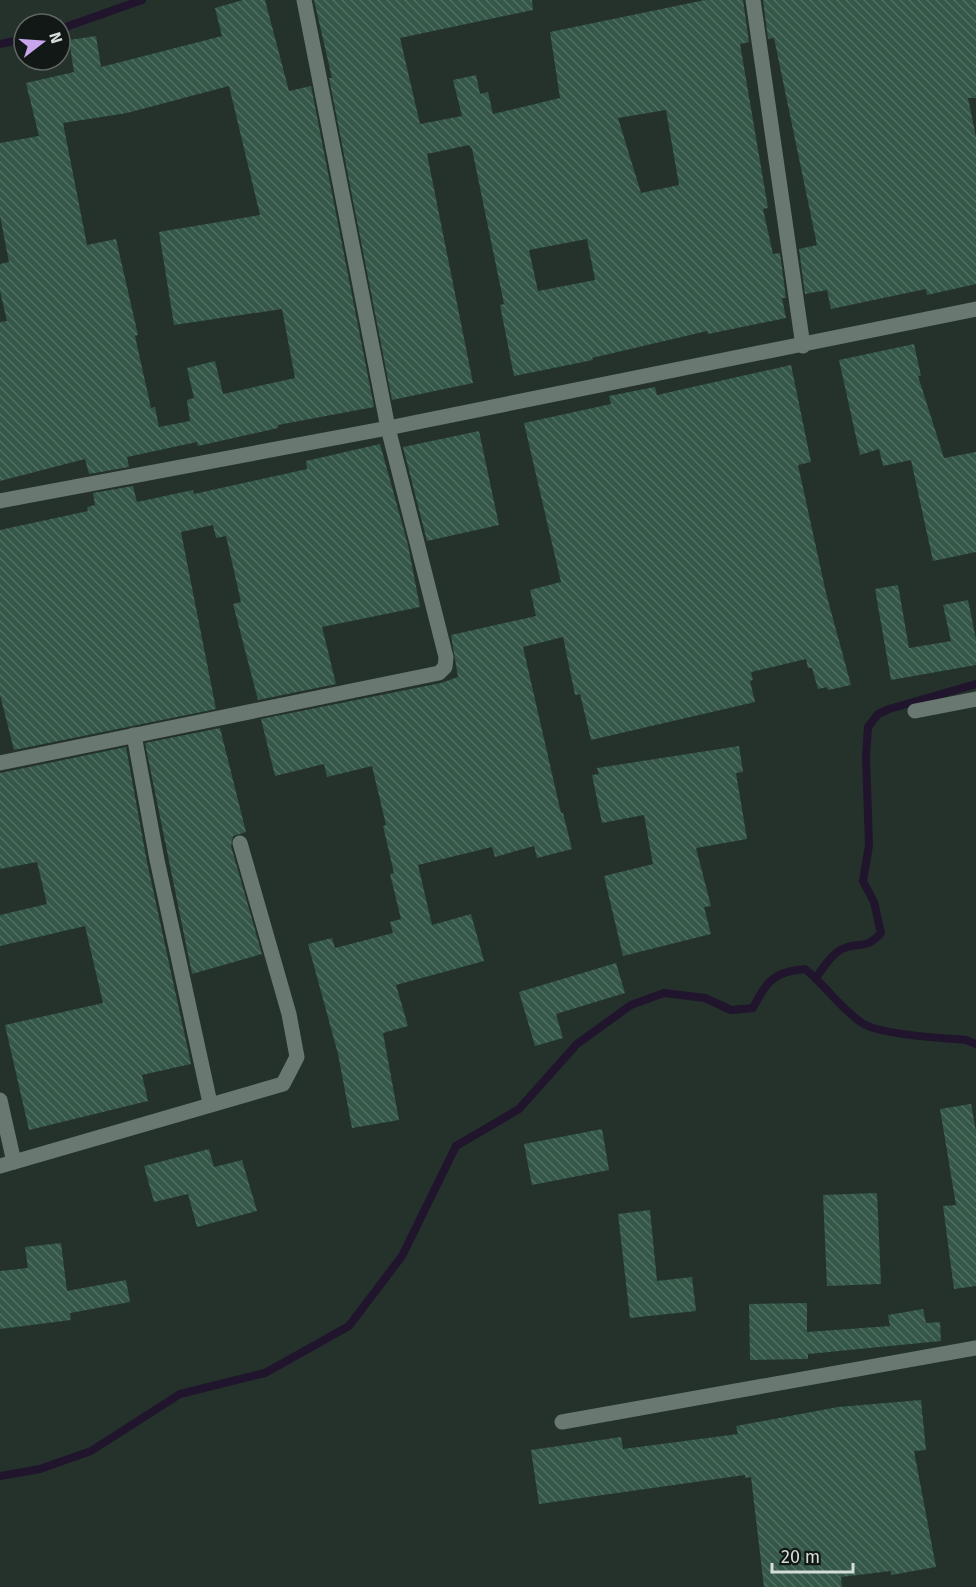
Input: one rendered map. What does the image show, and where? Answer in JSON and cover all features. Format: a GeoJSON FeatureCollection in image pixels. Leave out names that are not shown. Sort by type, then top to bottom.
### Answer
{"type":"FeatureCollection","features":[{"type":"Feature","properties":{"kind":"street"},"geometry":{"type":"LineString","coordinates":[[0,763],[439,673],[446,667],[446,657],[388,428],[348,214],[303,0]]}},
{"type":"Feature","properties":{"kind":"street"},"geometry":{"type":"LineString","coordinates":[[753,0],[802,346]]}},
{"type":"Feature","properties":{"kind":"street"},"geometry":{"type":"LineString","coordinates":[[0,501],[388,428],[976,309]]}},
{"type":"Feature","properties":{"kind":"street"},"geometry":{"type":"LineString","coordinates":[[915,711],[976,699]]}},
{"type":"Feature","properties":{"kind":"street"},"geometry":{"type":"LineString","coordinates":[[134,735],[157,860],[210,1103]]}},
{"type":"Feature","properties":{"kind":"street"},"geometry":{"type":"LineString","coordinates":[[0,1100],[7,1164],[210,1103],[283,1084],[297,1057],[289,1014],[240,843]]}},
{"type":"Feature","properties":{"kind":"street"},"geometry":{"type":"LineString","coordinates":[[562,1422],[976,1348]]}},
{"type":"Feature","properties":{"kind":"building"},"geometry":{"type":"Polygon","coordinates":[[[243,0],[265,0],[289,91],[311,86],[374,407],[278,425],[278,428],[198,446],[197,442],[127,457],[129,467],[89,474],[85,459],[0,481],[0,322],[7,321],[0,291],[0,264],[9,262],[0,216],[0,143],[39,136],[26,83],[74,72],[72,40],[96,36],[101,67],[222,36],[215,8],[243,0]],[[229,86],[127,113],[63,123],[87,245],[116,239],[138,335],[135,336],[151,408],[155,407],[159,427],[190,421],[187,400],[194,398],[187,368],[215,361],[223,394],[295,378],[282,309],[174,325],[159,232],[260,215],[229,86]]]}},
{"type":"Feature","properties":{"kind":"building"},"geometry":{"type":"Polygon","coordinates":[[[314,0],[532,0],[533,10],[400,38],[420,124],[462,116],[453,80],[476,75],[480,94],[488,92],[493,114],[560,98],[550,32],[705,0],[743,0],[749,42],[740,44],[768,208],[763,209],[773,254],[780,253],[786,298],[782,298],[786,318],[708,334],[707,331],[592,358],[593,360],[514,376],[500,305],[504,304],[472,149],[469,145],[427,154],[473,383],[392,400],[329,78],[332,78],[314,0]],[[666,110],[618,118],[641,193],[679,185],[666,110]],[[587,239],[529,250],[538,291],[595,280],[587,239]]]}},
{"type":"Feature","properties":{"kind":"building"},"geometry":{"type":"Polygon","coordinates":[[[763,0],[976,0],[976,98],[968,98],[976,137],[976,284],[927,295],[926,289],[831,309],[827,290],[805,294],[799,249],[817,245],[774,38],[768,39],[763,0]]]}},
{"type":"Feature","properties":{"kind":"building"},"geometry":{"type":"Polygon","coordinates":[[[914,344],[921,376],[918,376],[944,458],[976,452],[976,552],[933,561],[911,460],[883,466],[879,449],[860,455],[839,360],[914,344]]]}},
{"type":"Feature","properties":{"kind":"building"},"geometry":{"type":"Polygon","coordinates":[[[791,365],[811,462],[798,465],[826,593],[851,685],[828,690],[827,687],[818,689],[812,668],[808,668],[806,659],[751,672],[753,680],[750,681],[755,702],[591,740],[580,694],[575,695],[563,637],[523,647],[561,813],[563,813],[572,849],[537,858],[534,846],[495,857],[492,847],[418,865],[432,925],[471,914],[484,961],[396,985],[408,1026],[383,1033],[399,1120],[352,1128],[338,1054],[308,944],[332,938],[335,948],[393,933],[390,922],[401,919],[390,874],[394,873],[383,826],[386,825],[372,766],[327,777],[324,764],[275,776],[261,719],[441,683],[458,677],[451,635],[536,616],[530,590],[561,582],[524,423],[611,404],[609,396],[655,387],[657,395],[791,365]]]}},
{"type":"Feature","properties":{"kind":"building"},"geometry":{"type":"Polygon","coordinates":[[[479,431],[499,525],[427,541],[403,447],[479,431]]]}},
{"type":"Feature","properties":{"kind":"building"},"geometry":{"type":"Polygon","coordinates":[[[380,444],[408,545],[420,607],[322,627],[336,684],[258,700],[233,604],[241,602],[226,536],[216,538],[213,525],[181,532],[216,709],[14,750],[0,695],[0,530],[88,511],[87,507],[95,505],[93,493],[133,486],[137,502],[193,490],[194,494],[307,469],[306,461],[380,444]]]}},
{"type":"Feature","properties":{"kind":"building"},"geometry":{"type":"Polygon","coordinates":[[[898,585],[909,648],[951,641],[943,605],[968,600],[976,639],[976,665],[891,680],[875,589],[898,585]]]}},
{"type":"Feature","properties":{"kind":"building"},"geometry":{"type":"Polygon","coordinates":[[[220,728],[246,832],[233,836],[231,846],[262,954],[192,974],[145,743],[220,728]]]}},
{"type":"Feature","properties":{"kind":"building"},"geometry":{"type":"Polygon","coordinates":[[[739,746],[743,772],[736,773],[747,839],[696,848],[711,906],[704,907],[711,934],[623,956],[604,876],[653,864],[644,815],[602,823],[592,775],[599,774],[597,768],[739,746]]]}},
{"type":"Feature","properties":{"kind":"building"},"geometry":{"type":"Polygon","coordinates":[[[126,747],[147,862],[191,1064],[142,1075],[148,1101],[29,1130],[5,1025],[103,1003],[85,926],[0,946],[0,915],[47,904],[37,862],[0,869],[0,773],[126,747]]]}},
{"type":"Feature","properties":{"kind":"building"},"geometry":{"type":"Polygon","coordinates":[[[616,963],[625,993],[556,1014],[563,1038],[535,1046],[519,992],[616,963]]]}},
{"type":"Feature","properties":{"kind":"building"},"geometry":{"type":"Polygon","coordinates":[[[971,1104],[976,1131],[976,1286],[954,1289],[943,1206],[956,1205],[940,1109],[971,1104]]]}},
{"type":"Feature","properties":{"kind":"building"},"geometry":{"type":"Polygon","coordinates":[[[602,1129],[609,1170],[532,1185],[524,1144],[602,1129]]]}},
{"type":"Feature","properties":{"kind":"building"},"geometry":{"type":"Polygon","coordinates":[[[209,1149],[214,1167],[242,1160],[257,1211],[197,1227],[188,1194],[154,1202],[144,1166],[209,1149]]]}},
{"type":"Feature","properties":{"kind":"building"},"geometry":{"type":"Polygon","coordinates":[[[877,1193],[881,1284],[827,1286],[823,1195],[877,1193]]]}},
{"type":"Feature","properties":{"kind":"building"},"geometry":{"type":"Polygon","coordinates":[[[650,1210],[657,1281],[692,1277],[696,1311],[630,1318],[618,1214],[650,1210]]]}},
{"type":"Feature","properties":{"kind":"building"},"geometry":{"type":"Polygon","coordinates":[[[61,1243],[67,1291],[126,1280],[130,1302],[70,1313],[71,1320],[0,1329],[0,1271],[28,1268],[25,1247],[61,1243]]]}},
{"type":"Feature","properties":{"kind":"building"},"geometry":{"type":"Polygon","coordinates":[[[807,1303],[807,1332],[890,1326],[888,1315],[923,1309],[926,1323],[940,1322],[941,1341],[808,1354],[808,1359],[750,1360],[749,1304],[807,1303]]]}},
{"type":"Feature","properties":{"kind":"building"},"geometry":{"type":"Polygon","coordinates":[[[921,1400],[926,1450],[914,1451],[936,1567],[891,1575],[891,1571],[841,1577],[842,1587],[764,1587],[751,1477],[745,1478],[745,1475],[539,1504],[531,1450],[621,1437],[623,1449],[738,1434],[736,1426],[838,1407],[921,1400]]]}},
{"type":"Feature","properties":{"kind":"waterway"},"geometry":{"type":"LineString","coordinates":[[72,25],[142,0]]}},
{"type":"Feature","properties":{"kind":"waterway"},"geometry":{"type":"LineString","coordinates":[[0,44],[12,42]]}},
{"type":"Feature","properties":{"kind":"waterway"},"geometry":{"type":"LineString","coordinates":[[816,978],[842,949],[866,944],[881,933],[874,902],[863,881],[869,845],[866,756],[868,727],[878,714],[889,709],[976,684]]}},
{"type":"Feature","properties":{"kind":"waterway"},"geometry":{"type":"LineString","coordinates":[[0,1476],[40,1469],[91,1451],[180,1394],[265,1373],[349,1326],[402,1256],[456,1146],[519,1109],[577,1044],[631,1005],[664,993],[705,998],[731,1010],[753,1008],[767,984],[773,979],[786,972],[805,969],[847,1010],[862,1023],[871,1027],[912,1035],[966,1040],[976,1044]]}}]}
